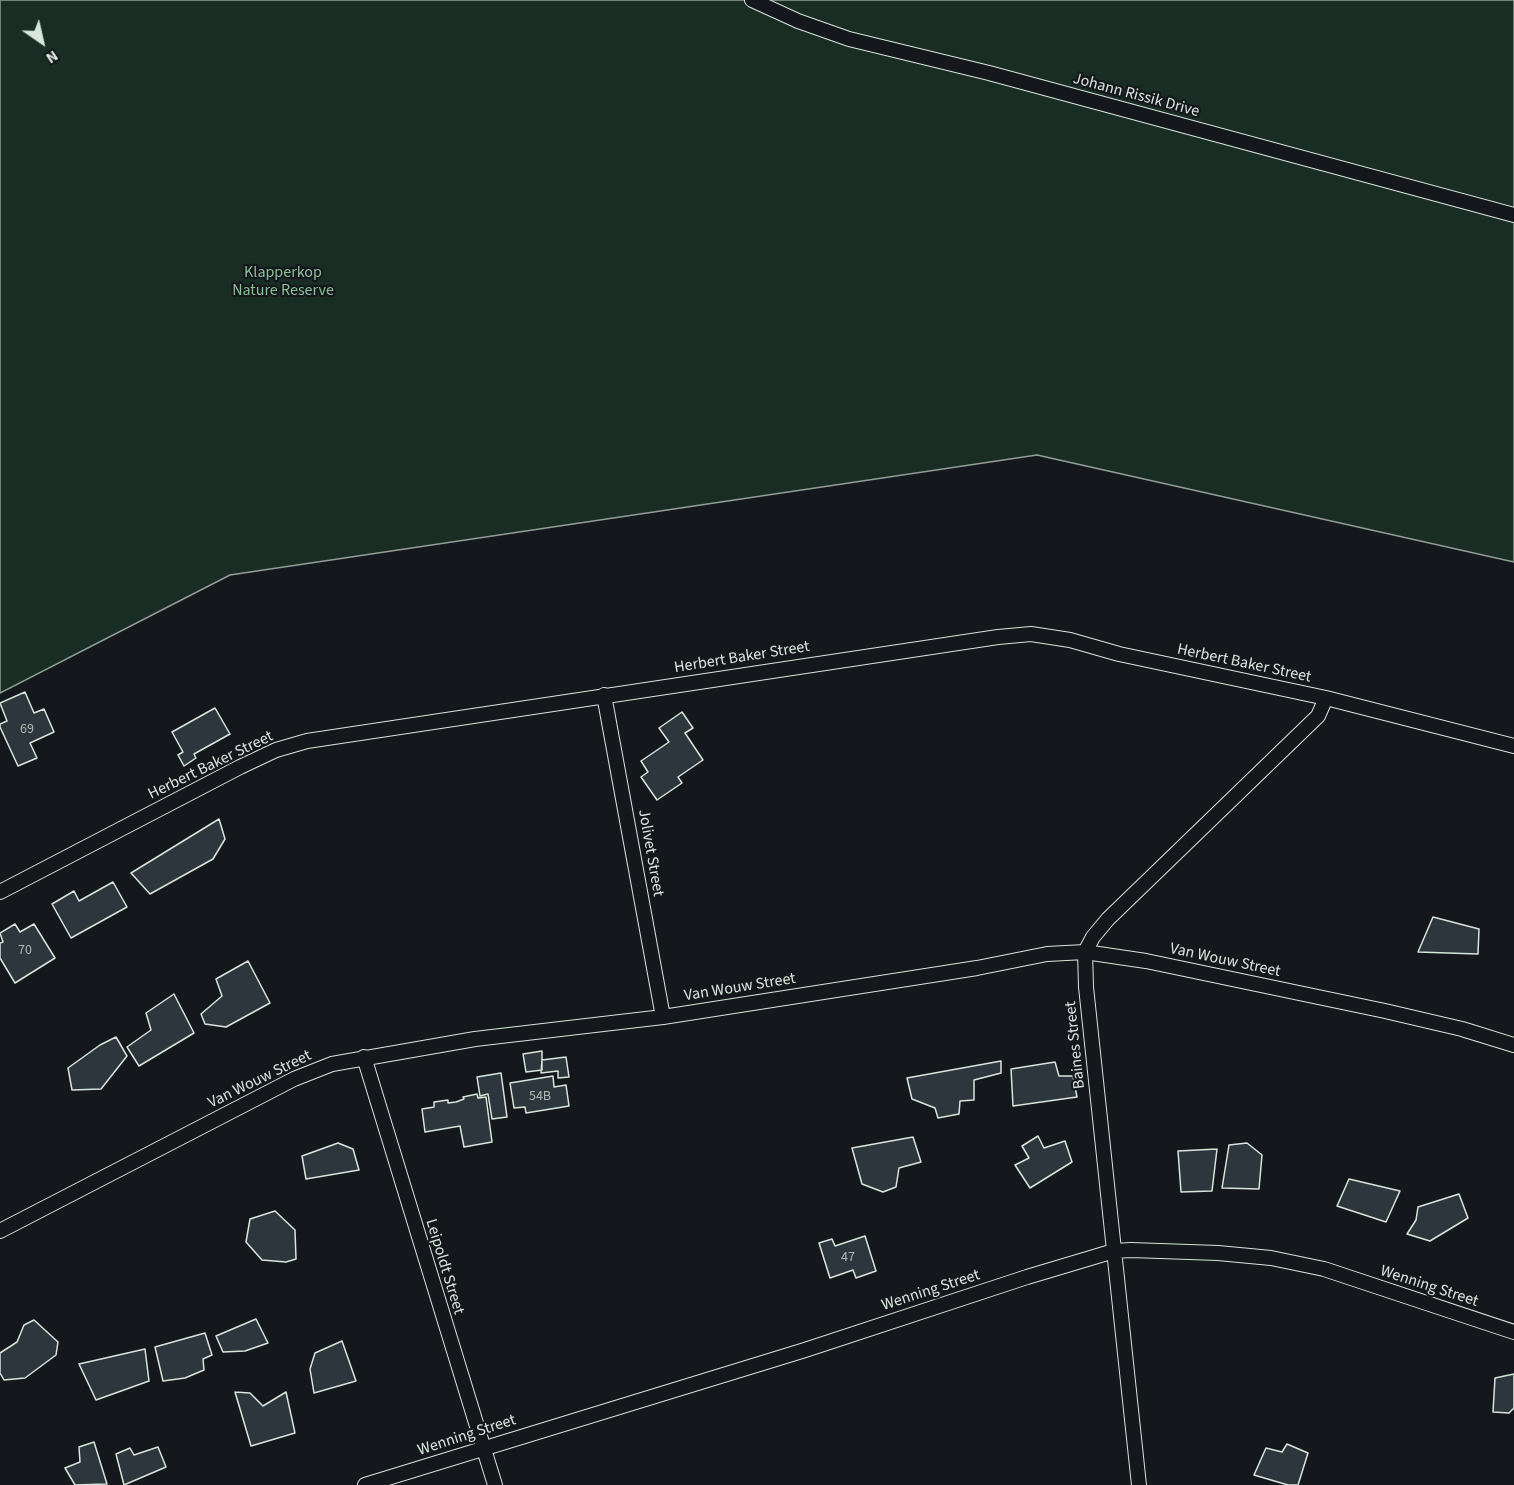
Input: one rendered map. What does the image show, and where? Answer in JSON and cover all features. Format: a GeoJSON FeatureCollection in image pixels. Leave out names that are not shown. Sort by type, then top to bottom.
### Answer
{"type":"FeatureCollection","features":[{"type":"Feature","properties":{"kind":"street","name":"Johann Rissik Drive"},"geometry":{"type":"LineString","coordinates":[[752,0],[798,21],[849,39],[989,73],[1514,215]]}},
{"type":"Feature","properties":{"kind":"street","name":"Herbert Baker Street"},"geometry":{"type":"LineString","coordinates":[[0,891],[276,750],[307,741],[954,643],[1031,634],[1070,640],[1119,654],[1326,699],[1514,746]]}},
{"type":"Feature","properties":{"kind":"street","name":"Jolivet Street"},"geometry":{"type":"LineString","coordinates":[[604,695],[663,1017]]}},
{"type":"Feature","properties":{"kind":"street"},"geometry":{"type":"LineString","coordinates":[[1085,952],[1093,937],[1108,919],[1318,716],[1326,699]]}},
{"type":"Feature","properties":{"kind":"street","name":"Van Wouw Street"},"geometry":{"type":"LineString","coordinates":[[0,1232],[294,1079],[332,1064],[475,1039],[663,1017],[977,968],[1047,954],[1085,952],[1146,961],[1385,1011],[1462,1029],[1514,1045]]}},
{"type":"Feature","properties":{"kind":"street","name":"Baines Street"},"geometry":{"type":"LineString","coordinates":[[1085,952],[1086,987],[1139,1485]]}},
{"type":"Feature","properties":{"kind":"street","name":"Leipoldt Street"},"geometry":{"type":"LineString","coordinates":[[364,1057],[495,1485]]}},
{"type":"Feature","properties":{"kind":"street","name":"Wenning Street"},"geometry":{"type":"LineString","coordinates":[[365,1485],[805,1350],[1114,1251],[1218,1253],[1271,1258],[1324,1269],[1514,1332]]}},
{"type":"Feature","properties":{"kind":"green space","name":"Klapperkop Nature Reserve"},"geometry":{"type":"Polygon","coordinates":[[[0,0],[1514,0],[1514,562],[1037,455],[230,575],[0,693],[0,0]]]}},
{"type":"Feature","properties":{"kind":"building"},"geometry":{"type":"Polygon","coordinates":[[[25,692],[34,713],[44,709],[54,732],[30,743],[37,758],[18,766],[0,727],[0,724],[7,721],[0,703],[25,692]]]}},
{"type":"Feature","properties":{"kind":"building"},"geometry":{"type":"Polygon","coordinates":[[[215,708],[230,734],[194,754],[196,758],[184,766],[178,755],[183,752],[172,732],[215,708]]]}},
{"type":"Feature","properties":{"kind":"building"},"geometry":{"type":"Polygon","coordinates":[[[682,712],[693,728],[685,733],[703,760],[678,777],[682,783],[657,800],[641,777],[648,772],[641,761],[669,742],[659,728],[682,712]]]}},
{"type":"Feature","properties":{"kind":"building"},"geometry":{"type":"Polygon","coordinates":[[[219,819],[225,839],[213,859],[150,894],[131,873],[219,819]]]}},
{"type":"Feature","properties":{"kind":"building"},"geometry":{"type":"Polygon","coordinates":[[[113,882],[127,907],[71,938],[52,904],[74,891],[79,901],[113,882]]]}},
{"type":"Feature","properties":{"kind":"building"},"geometry":{"type":"Polygon","coordinates":[[[1433,917],[1479,929],[1478,954],[1418,952],[1433,917]]]}},
{"type":"Feature","properties":{"kind":"building"},"geometry":{"type":"Polygon","coordinates":[[[15,924],[20,932],[34,924],[55,958],[15,983],[0,958],[0,943],[3,942],[0,933],[15,924]]]}},
{"type":"Feature","properties":{"kind":"building"},"geometry":{"type":"Polygon","coordinates":[[[248,961],[270,1003],[226,1027],[205,1024],[201,1014],[222,996],[216,979],[248,961]]]}},
{"type":"Feature","properties":{"kind":"building"},"geometry":{"type":"Polygon","coordinates":[[[174,994],[194,1033],[139,1066],[127,1047],[151,1030],[146,1013],[174,994]]]}},
{"type":"Feature","properties":{"kind":"building"},"geometry":{"type":"Polygon","coordinates":[[[116,1037],[127,1056],[101,1089],[72,1090],[68,1068],[100,1045],[116,1037]]]}},
{"type":"Feature","properties":{"kind":"building"},"geometry":{"type":"Polygon","coordinates":[[[542,1051],[542,1070],[526,1072],[523,1054],[542,1051]]]}},
{"type":"Feature","properties":{"kind":"building"},"geometry":{"type":"Polygon","coordinates":[[[566,1057],[569,1077],[558,1078],[558,1071],[541,1073],[542,1060],[566,1057]]]}},
{"type":"Feature","properties":{"kind":"building"},"geometry":{"type":"Polygon","coordinates":[[[1001,1061],[1001,1073],[974,1080],[974,1100],[960,1101],[959,1114],[938,1118],[935,1108],[912,1099],[907,1078],[1001,1061]]]}},
{"type":"Feature","properties":{"kind":"building"},"geometry":{"type":"Polygon","coordinates":[[[1055,1062],[1059,1076],[1073,1076],[1077,1097],[1013,1106],[1011,1069],[1055,1062]]]}},
{"type":"Feature","properties":{"kind":"building"},"geometry":{"type":"Polygon","coordinates":[[[501,1073],[507,1117],[492,1119],[488,1094],[480,1096],[477,1077],[501,1073]]]}},
{"type":"Feature","properties":{"kind":"building"},"geometry":{"type":"Polygon","coordinates":[[[553,1076],[554,1087],[566,1085],[569,1106],[526,1113],[525,1107],[514,1108],[510,1083],[553,1076]]]}},
{"type":"Feature","properties":{"kind":"building"},"geometry":{"type":"Polygon","coordinates":[[[477,1094],[478,1098],[486,1097],[492,1142],[464,1147],[460,1126],[425,1132],[422,1109],[434,1107],[434,1102],[448,1100],[448,1103],[456,1102],[464,1099],[463,1097],[477,1094]]]}},
{"type":"Feature","properties":{"kind":"building"},"geometry":{"type":"Polygon","coordinates":[[[1038,1136],[1044,1148],[1065,1141],[1072,1162],[1030,1188],[1015,1165],[1029,1158],[1022,1146],[1038,1136]]]}},
{"type":"Feature","properties":{"kind":"building"},"geometry":{"type":"Polygon","coordinates":[[[913,1137],[921,1162],[899,1168],[896,1187],[883,1192],[862,1184],[852,1148],[913,1137]]]}},
{"type":"Feature","properties":{"kind":"building"},"geometry":{"type":"Polygon","coordinates":[[[338,1143],[353,1149],[359,1170],[306,1179],[302,1156],[338,1143]]]}},
{"type":"Feature","properties":{"kind":"building"},"geometry":{"type":"Polygon","coordinates":[[[1247,1143],[1262,1155],[1259,1189],[1222,1188],[1229,1145],[1247,1143]]]}},
{"type":"Feature","properties":{"kind":"building"},"geometry":{"type":"Polygon","coordinates":[[[1217,1149],[1212,1191],[1181,1192],[1178,1151],[1217,1149]]]}},
{"type":"Feature","properties":{"kind":"building"},"geometry":{"type":"Polygon","coordinates":[[[1349,1179],[1400,1191],[1386,1222],[1337,1206],[1349,1179]]]}},
{"type":"Feature","properties":{"kind":"building"},"geometry":{"type":"Polygon","coordinates":[[[1459,1194],[1468,1218],[1430,1241],[1407,1234],[1416,1220],[1418,1207],[1459,1194]]]}},
{"type":"Feature","properties":{"kind":"building"},"geometry":{"type":"Polygon","coordinates":[[[275,1211],[295,1230],[296,1259],[286,1262],[262,1260],[246,1242],[250,1219],[275,1211]]]}},
{"type":"Feature","properties":{"kind":"building"},"geometry":{"type":"Polygon","coordinates":[[[865,1236],[876,1271],[856,1278],[853,1270],[830,1278],[819,1243],[832,1239],[835,1246],[865,1236]]]}},
{"type":"Feature","properties":{"kind":"building"},"geometry":{"type":"Polygon","coordinates":[[[256,1319],[268,1343],[245,1351],[223,1352],[216,1336],[256,1319]]]}},
{"type":"Feature","properties":{"kind":"building"},"geometry":{"type":"Polygon","coordinates":[[[34,1320],[58,1342],[56,1355],[25,1378],[4,1380],[0,1373],[0,1353],[17,1342],[24,1325],[34,1320]]]}},
{"type":"Feature","properties":{"kind":"building"},"geometry":{"type":"Polygon","coordinates":[[[205,1333],[212,1355],[203,1359],[204,1370],[185,1378],[163,1381],[155,1347],[205,1333]]]}},
{"type":"Feature","properties":{"kind":"building"},"geometry":{"type":"Polygon","coordinates":[[[342,1341],[356,1381],[314,1393],[310,1369],[315,1353],[342,1341]]]}},
{"type":"Feature","properties":{"kind":"building"},"geometry":{"type":"Polygon","coordinates":[[[145,1349],[149,1381],[96,1400],[79,1364],[145,1349]]]}},
{"type":"Feature","properties":{"kind":"building"},"geometry":{"type":"Polygon","coordinates":[[[1514,1374],[1514,1408],[1509,1413],[1493,1412],[1495,1378],[1514,1374]]]}},
{"type":"Feature","properties":{"kind":"building"},"geometry":{"type":"Polygon","coordinates":[[[235,1392],[250,1393],[263,1406],[286,1392],[295,1433],[251,1446],[235,1392]]]}},
{"type":"Feature","properties":{"kind":"building"},"geometry":{"type":"Polygon","coordinates":[[[94,1442],[107,1484],[75,1485],[65,1468],[80,1462],[79,1447],[94,1442]]]}},
{"type":"Feature","properties":{"kind":"building"},"geometry":{"type":"Polygon","coordinates":[[[1287,1444],[1308,1453],[1298,1485],[1288,1485],[1254,1475],[1266,1448],[1282,1452],[1287,1444]]]}},
{"type":"Feature","properties":{"kind":"building"},"geometry":{"type":"Polygon","coordinates":[[[158,1447],[166,1467],[124,1485],[116,1454],[130,1448],[134,1455],[158,1447]]]}}]}
